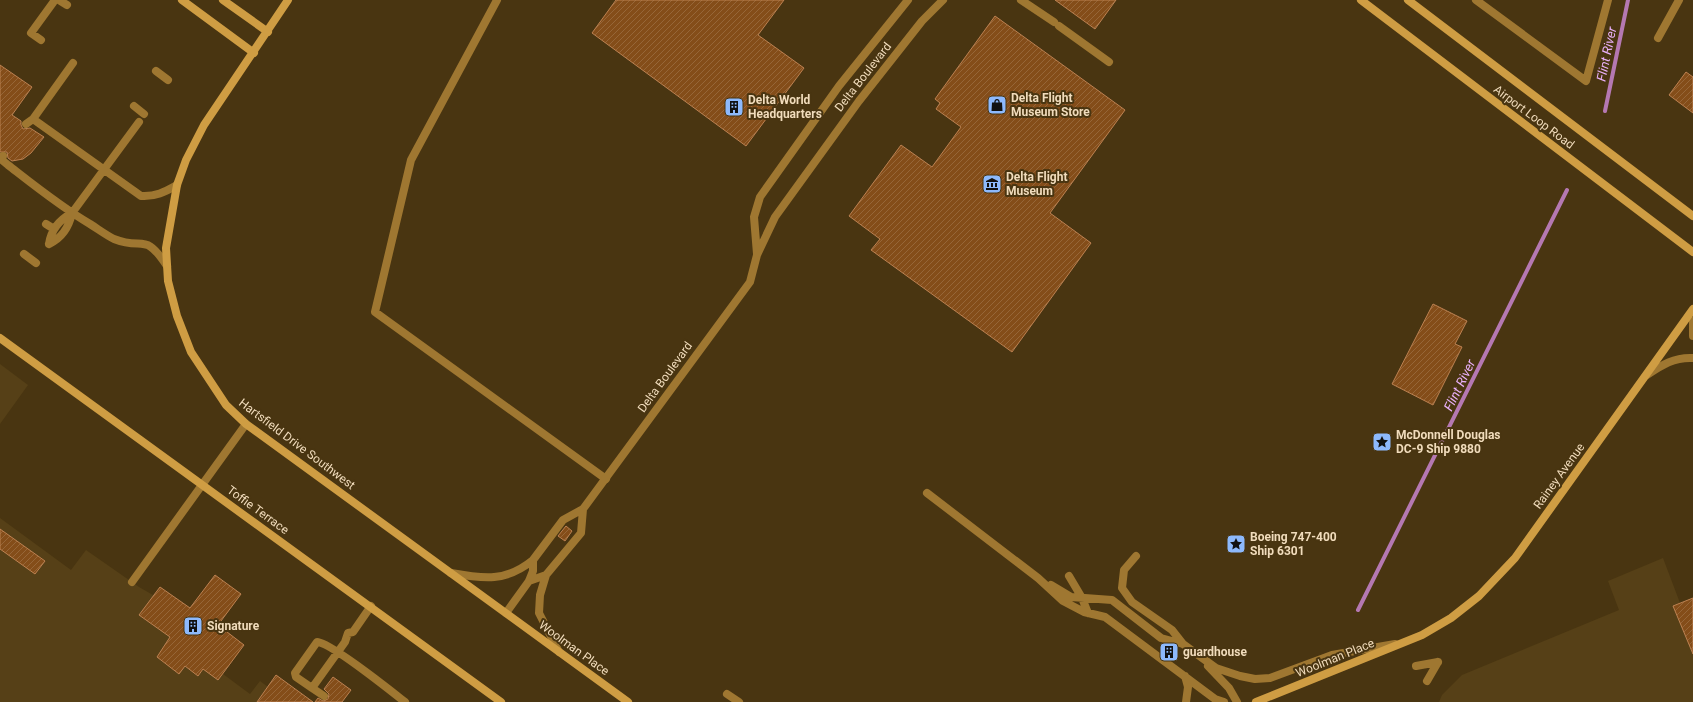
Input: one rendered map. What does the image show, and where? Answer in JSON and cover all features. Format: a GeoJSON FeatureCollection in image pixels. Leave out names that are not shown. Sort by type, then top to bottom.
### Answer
{"type":"FeatureCollection","features":[{"type":"Feature","properties":{"kind":"street"},"geometry":{"type":"LineString","coordinates":[[41,40],[31,33],[55,0]]}},
{"type":"Feature","properties":{"kind":"street"},"geometry":{"type":"LineString","coordinates":[[59,0],[66,5]]}},
{"type":"Feature","properties":{"kind":"street"},"geometry":{"type":"LineString","coordinates":[[182,0],[254,53]]}},
{"type":"Feature","properties":{"kind":"street"},"geometry":{"type":"LineString","coordinates":[[223,0],[268,32]]}},
{"type":"Feature","properties":{"kind":"street","name":"Hartsfield Drive Southwest"},"geometry":{"type":"LineString","coordinates":[[288,0],[254,53],[204,125],[186,160],[177,184],[166,248],[168,281],[177,316],[192,352],[226,405],[246,424],[506,613]]}},
{"type":"Feature","properties":{"kind":"street"},"geometry":{"type":"LineString","coordinates":[[497,0],[410,160],[376,312],[606,478]]}},
{"type":"Feature","properties":{"kind":"street","name":"Delta Boulevard"},"geometry":{"type":"LineString","coordinates":[[757,255],[754,216],[760,197],[839,86],[908,0]]}},
{"type":"Feature","properties":{"kind":"street","name":"Delta Boulevard"},"geometry":{"type":"LineString","coordinates":[[506,613],[529,581],[533,571],[533,560],[563,520],[583,509],[750,282],[757,255],[775,217],[859,101],[922,21],[943,0]]}},
{"type":"Feature","properties":{"kind":"street"},"geometry":{"type":"LineString","coordinates":[[1021,0],[1109,62]]}},
{"type":"Feature","properties":{"kind":"street","name":"Airport Loop Road"},"geometry":{"type":"LineString","coordinates":[[1361,0],[1693,252]]}},
{"type":"Feature","properties":{"kind":"street","name":"Airport Loop Road"},"geometry":{"type":"LineString","coordinates":[[1408,0],[1693,216]]}},
{"type":"Feature","properties":{"kind":"street"},"geometry":{"type":"LineString","coordinates":[[1476,0],[1586,81],[1608,0]]}},
{"type":"Feature","properties":{"kind":"street"},"geometry":{"type":"LineString","coordinates":[[1658,38],[1679,0]]}},
{"type":"Feature","properties":{"kind":"street"},"geometry":{"type":"LineString","coordinates":[[26,124],[33,119],[73,63]]}},
{"type":"Feature","properties":{"kind":"street"},"geometry":{"type":"LineString","coordinates":[[156,71],[168,80]]}},
{"type":"Feature","properties":{"kind":"street"},"geometry":{"type":"LineString","coordinates":[[134,106],[144,114]]}},
{"type":"Feature","properties":{"kind":"street"},"geometry":{"type":"LineString","coordinates":[[33,119],[141,196],[150,197],[177,184]]}},
{"type":"Feature","properties":{"kind":"street"},"geometry":{"type":"LineString","coordinates":[[72,213],[70,224],[57,240],[49,244],[50,234],[63,218],[72,213],[139,122]]}},
{"type":"Feature","properties":{"kind":"street"},"geometry":{"type":"LineString","coordinates":[[3,156],[2,160],[8,165],[72,213],[114,239],[131,243],[144,242],[153,247],[167,266]]}},
{"type":"Feature","properties":{"kind":"street"},"geometry":{"type":"LineString","coordinates":[[46,224],[54,229]]}},
{"type":"Feature","properties":{"kind":"street"},"geometry":{"type":"LineString","coordinates":[[24,254],[36,263]]}},
{"type":"Feature","properties":{"kind":"street","name":"Rainey Avenue"},"geometry":{"type":"LineString","coordinates":[[1422,635],[1466,607],[1504,571],[1647,375],[1693,309]]}},
{"type":"Feature","properties":{"kind":"street"},"geometry":{"type":"LineString","coordinates":[[1693,321],[1693,336]]}},
{"type":"Feature","properties":{"kind":"street","name":"Toffie Terrace"},"geometry":{"type":"LineString","coordinates":[[0,338],[502,702]]}},
{"type":"Feature","properties":{"kind":"street"},"geometry":{"type":"LineString","coordinates":[[1647,375],[1667,362],[1680,358],[1693,358]]}},
{"type":"Feature","properties":{"kind":"street"},"geometry":{"type":"LineString","coordinates":[[132,582],[201,484],[246,424]]}},
{"type":"Feature","properties":{"kind":"street"},"geometry":{"type":"LineString","coordinates":[[927,493],[1038,578],[1063,601],[1088,613],[1105,617],[1215,699],[1224,702]]}},
{"type":"Feature","properties":{"kind":"street"},"geometry":{"type":"LineString","coordinates":[[559,652],[539,613],[540,595],[546,575],[581,533],[583,509]]}},
{"type":"Feature","properties":{"kind":"street"},"geometry":{"type":"LineString","coordinates":[[1136,556],[1124,570],[1122,588],[1132,602],[1172,630],[1183,644],[1200,657],[1224,672],[1240,676],[1263,678],[1275,676],[1332,655],[1408,641]]}},
{"type":"Feature","properties":{"kind":"street"},"geometry":{"type":"LineString","coordinates":[[451,574],[471,577],[497,578],[519,571],[533,560]]}},
{"type":"Feature","properties":{"kind":"street"},"geometry":{"type":"LineString","coordinates":[[529,581],[546,575]]}},
{"type":"Feature","properties":{"kind":"street"},"geometry":{"type":"LineString","coordinates":[[1069,576],[1082,598],[1088,613]]}},
{"type":"Feature","properties":{"kind":"street"},"geometry":{"type":"LineString","coordinates":[[1038,578],[1071,597],[1112,600],[1160,638],[1183,644]]}},
{"type":"Feature","properties":{"kind":"street"},"geometry":{"type":"LineString","coordinates":[[312,688],[345,642],[348,633],[353,632],[371,606]]}},
{"type":"Feature","properties":{"kind":"street","name":"Woolman Place"},"geometry":{"type":"LineString","coordinates":[[506,613],[628,702]]}},
{"type":"Feature","properties":{"kind":"street","name":"Woolman Place"},"geometry":{"type":"LineString","coordinates":[[1256,702],[1422,635]]}},
{"type":"Feature","properties":{"kind":"street"},"geometry":{"type":"LineString","coordinates":[[324,696],[296,677],[295,673],[317,642],[326,644],[405,702]]}},
{"type":"Feature","properties":{"kind":"street"},"geometry":{"type":"LineString","coordinates":[[1200,657],[1229,688],[1237,702]]}},
{"type":"Feature","properties":{"kind":"street"},"geometry":{"type":"LineString","coordinates":[[1416,666],[1438,662],[1427,681]]}},
{"type":"Feature","properties":{"kind":"street"},"geometry":{"type":"LineString","coordinates":[[1185,676],[1188,687],[1186,702]]}},
{"type":"Feature","properties":{"kind":"street"},"geometry":{"type":"LineString","coordinates":[[727,694],[739,702]]}},
{"type":"Feature","properties":{"kind":"shaded area"},"geometry":{"type":"Polygon","coordinates":[[[0,364],[28,385],[0,424],[0,364]]]}},
{"type":"Feature","properties":{"kind":"shaded area"},"geometry":{"type":"Polygon","coordinates":[[[0,518],[71,570],[86,550],[153,595],[160,587],[180,602],[183,617],[215,575],[241,594],[213,632],[223,629],[244,645],[223,674],[250,694],[260,681],[268,687],[276,675],[313,702],[0,702],[0,518]]]}},
{"type":"Feature","properties":{"kind":"shaded area"},"geometry":{"type":"Polygon","coordinates":[[[1663,558],[1680,603],[1693,598],[1693,702],[1439,702],[1442,695],[1462,675],[1619,610],[1608,581],[1663,558]]]}},
{"type":"Feature","properties":{"kind":"building","name":"Delta World Headquarters"},"geometry":{"type":"Polygon","coordinates":[[[616,0],[784,0],[758,35],[804,68],[746,146],[592,33],[616,0]]]}},
{"type":"Feature","properties":{"kind":"building"},"geometry":{"type":"Polygon","coordinates":[[[1055,0],[1116,0],[1095,29],[1055,0]]]}},
{"type":"Feature","properties":{"kind":"building","name":"Delta Flight Museum"},"geometry":{"type":"Polygon","coordinates":[[[995,16],[1125,110],[1050,213],[1091,243],[1012,352],[871,250],[880,239],[849,216],[901,145],[932,167],[961,127],[936,109],[940,103],[935,99],[995,16]]]}},
{"type":"Feature","properties":{"kind":"building"},"geometry":{"type":"Polygon","coordinates":[[[0,65],[32,87],[12,115],[21,121],[23,129],[30,128],[44,137],[31,153],[23,159],[12,161],[8,158],[7,152],[0,152],[0,65]]]}},
{"type":"Feature","properties":{"kind":"building"},"geometry":{"type":"Polygon","coordinates":[[[1686,72],[1693,77],[1693,113],[1669,95],[1686,72]]]}},
{"type":"Feature","properties":{"kind":"building"},"geometry":{"type":"Polygon","coordinates":[[[1433,304],[1467,321],[1455,344],[1462,347],[1433,405],[1392,384],[1433,304]]]}},
{"type":"Feature","properties":{"kind":"building"},"geometry":{"type":"Polygon","coordinates":[[[566,526],[572,531],[565,541],[558,536],[566,526]]]}},
{"type":"Feature","properties":{"kind":"building"},"geometry":{"type":"Polygon","coordinates":[[[0,529],[45,561],[35,574],[0,549],[0,529]]]}},
{"type":"Feature","properties":{"kind":"building","name":"Signature"},"geometry":{"type":"Polygon","coordinates":[[[215,575],[241,594],[218,625],[244,645],[218,680],[203,669],[198,676],[185,666],[179,674],[157,657],[170,637],[139,615],[160,587],[190,608],[215,575]]]}},
{"type":"Feature","properties":{"kind":"building"},"geometry":{"type":"Polygon","coordinates":[[[1693,598],[1693,654],[1673,606],[1693,598]]]}},
{"type":"Feature","properties":{"kind":"building"},"geometry":{"type":"Polygon","coordinates":[[[276,675],[313,702],[257,702],[276,675]]]}},
{"type":"Feature","properties":{"kind":"building"},"geometry":{"type":"Polygon","coordinates":[[[333,677],[351,690],[342,702],[315,702],[318,698],[323,701],[328,699],[329,694],[324,689],[333,677]]]}},
{"type":"Feature","properties":{"kind":"waterway","name":"Flint River"},"geometry":{"type":"LineString","coordinates":[[1605,111],[1628,0]]}},
{"type":"Feature","properties":{"kind":"waterway","name":"Flint River"},"geometry":{"type":"LineString","coordinates":[[1358,610],[1567,190]]}},
{"type":"Feature","properties":{"kind":"place","name":"Delta Flight Museum Store"},"geometry":{"type":"Point","coordinates":[997,105]}},
{"type":"Feature","properties":{"kind":"place","name":"Delta World Headquarters"},"geometry":{"type":"Point","coordinates":[734,107]}},
{"type":"Feature","properties":{"kind":"place","name":"Delta Flight Museum"},"geometry":{"type":"Point","coordinates":[992,184]}},
{"type":"Feature","properties":{"kind":"place","name":"McDonnell Douglas DC-9 Ship 9880"},"geometry":{"type":"Point","coordinates":[1382,442]}},
{"type":"Feature","properties":{"kind":"place","name":"Boeing 747-400 Ship 6301"},"geometry":{"type":"Point","coordinates":[1236,544]}},
{"type":"Feature","properties":{"kind":"place","name":"Signature"},"geometry":{"type":"Point","coordinates":[193,626]}},
{"type":"Feature","properties":{"kind":"place","name":"guardhouse"},"geometry":{"type":"Point","coordinates":[1169,652]}}]}
